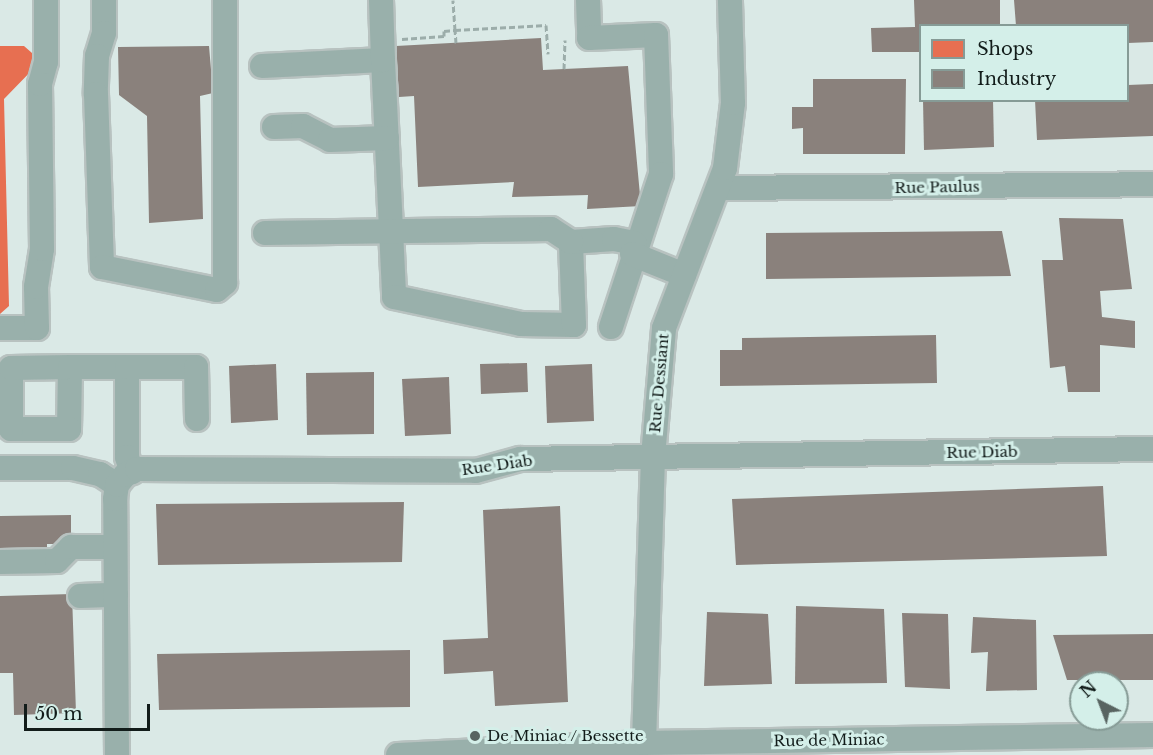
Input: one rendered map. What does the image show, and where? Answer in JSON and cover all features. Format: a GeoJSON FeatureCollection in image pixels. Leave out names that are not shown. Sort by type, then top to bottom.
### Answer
{"type":"FeatureCollection","features":[{"type":"Feature","properties":{"kind":"street"},"geometry":{"type":"LineString","coordinates":[[0,328],[37,328],[36,287],[42,249],[40,84],[46,62],[46,0]]}},
{"type":"Feature","properties":{"kind":"street"},"geometry":{"type":"LineString","coordinates":[[104,0],[104,33],[97,56],[96,94],[102,267],[217,290],[225,283],[225,0]]}},
{"type":"Feature","properties":{"kind":"street"},"geometry":{"type":"LineString","coordinates":[[381,0],[393,232],[394,297],[536,326],[574,325],[571,242]]}},
{"type":"Feature","properties":{"kind":"street"},"geometry":{"type":"LineString","coordinates":[[588,0],[589,38],[656,35],[661,174],[634,248],[611,327]]}},
{"type":"Feature","properties":{"kind":"street","name":"Rue Dessiant"},"geometry":{"type":"LineString","coordinates":[[644,743],[653,458],[663,328],[720,188],[733,103],[730,0]]}},
{"type":"Feature","properties":{"kind":"street"},"geometry":{"type":"LineString","coordinates":[[262,66],[383,60]]}},
{"type":"Feature","properties":{"kind":"street"},"geometry":{"type":"LineString","coordinates":[[274,127],[303,126],[330,140],[387,138]]}},
{"type":"Feature","properties":{"kind":"street","name":"Rue Paulus"},"geometry":{"type":"LineString","coordinates":[[720,188],[1153,184]]}},
{"type":"Feature","properties":{"kind":"street"},"geometry":{"type":"LineString","coordinates":[[265,233],[550,229],[571,242],[614,239],[684,275]]}},
{"type":"Feature","properties":{"kind":"street"},"geometry":{"type":"LineString","coordinates":[[70,367],[196,367],[197,419]]}},
{"type":"Feature","properties":{"kind":"street"},"geometry":{"type":"LineString","coordinates":[[117,755],[116,547],[127,457],[128,367]]}},
{"type":"Feature","properties":{"kind":"street","name":"Rue Diab"},"geometry":{"type":"LineString","coordinates":[[124,479],[476,471],[520,459],[1153,449]]}},
{"type":"Feature","properties":{"kind":"street"},"geometry":{"type":"LineString","coordinates":[[0,468],[73,468],[124,479]]}},
{"type":"Feature","properties":{"kind":"street"},"geometry":{"type":"LineString","coordinates":[[0,562],[57,561],[71,547],[116,547]]}},
{"type":"Feature","properties":{"kind":"street"},"geometry":{"type":"LineString","coordinates":[[80,596],[116,595]]}},
{"type":"Feature","properties":{"kind":"street","name":"Rue de Miniac"},"geometry":{"type":"LineString","coordinates":[[398,755],[644,743],[1030,746],[1153,735]]}},
{"type":"Feature","properties":{"kind":"path"},"geometry":{"type":"LineString","coordinates":[[453,0],[456,43]]}},
{"type":"Feature","properties":{"kind":"path"},"geometry":{"type":"LineString","coordinates":[[394,39],[444,36],[444,31],[546,25],[548,54]]}},
{"type":"Feature","properties":{"kind":"path"},"geometry":{"type":"LineString","coordinates":[[547,41],[555,40]]}},
{"type":"Feature","properties":{"kind":"path"},"geometry":{"type":"LineString","coordinates":[[564,69],[565,40]]}},
{"type":"Feature","properties":{"kind":"building: Shops"},"geometry":{"type":"Polygon","coordinates":[[[0,46],[24,46],[32,53],[37,65],[4,99],[9,306],[0,314],[0,46]]]}},
{"type":"Feature","properties":{"kind":"building: Industry"},"geometry":{"type":"Polygon","coordinates":[[[914,0],[1000,0],[1000,24],[919,24],[919,52],[872,52],[871,28],[915,27],[914,0]]]}},
{"type":"Feature","properties":{"kind":"building: Industry"},"geometry":{"type":"Polygon","coordinates":[[[1014,0],[1153,0],[1153,42],[1129,43],[1129,24],[1016,24],[1014,0]]]}},
{"type":"Feature","properties":{"kind":"building: Industry"},"geometry":{"type":"Polygon","coordinates":[[[541,38],[543,70],[628,66],[641,206],[587,209],[588,195],[512,197],[514,182],[418,187],[414,96],[399,97],[396,46],[541,38]]]}},
{"type":"Feature","properties":{"kind":"building: Industry"},"geometry":{"type":"Polygon","coordinates":[[[209,46],[213,93],[200,96],[203,219],[149,223],[147,116],[119,95],[118,47],[209,46]]]}},
{"type":"Feature","properties":{"kind":"building: Industry"},"geometry":{"type":"Polygon","coordinates":[[[813,79],[906,79],[905,154],[803,154],[803,128],[792,129],[792,107],[813,107],[813,79]]]}},
{"type":"Feature","properties":{"kind":"building: Industry"},"geometry":{"type":"Polygon","coordinates":[[[1153,84],[1153,136],[1037,140],[1035,102],[1129,102],[1129,85],[1153,84]]]}},
{"type":"Feature","properties":{"kind":"building: Industry"},"geometry":{"type":"Polygon","coordinates":[[[923,102],[993,102],[994,147],[924,150],[923,102]]]}},
{"type":"Feature","properties":{"kind":"building: Industry"},"geometry":{"type":"Polygon","coordinates":[[[1059,218],[1123,219],[1132,289],[1100,291],[1102,317],[1135,321],[1135,348],[1100,345],[1100,392],[1068,392],[1065,366],[1050,368],[1042,260],[1063,260],[1059,218]]]}},
{"type":"Feature","properties":{"kind":"building: Industry"},"geometry":{"type":"Polygon","coordinates":[[[1002,231],[1011,276],[766,279],[766,233],[1002,231]]]}},
{"type":"Feature","properties":{"kind":"building: Industry"},"geometry":{"type":"Polygon","coordinates":[[[936,335],[937,383],[720,386],[720,350],[742,350],[742,338],[936,335]]]}},
{"type":"Feature","properties":{"kind":"building: Industry"},"geometry":{"type":"Polygon","coordinates":[[[527,363],[528,392],[481,394],[480,364],[527,363]]]}},
{"type":"Feature","properties":{"kind":"building: Industry"},"geometry":{"type":"Polygon","coordinates":[[[276,364],[278,420],[231,423],[229,366],[276,364]]]}},
{"type":"Feature","properties":{"kind":"building: Industry"},"geometry":{"type":"Polygon","coordinates":[[[592,364],[594,421],[547,423],[545,366],[592,364]]]}},
{"type":"Feature","properties":{"kind":"building: Industry"},"geometry":{"type":"Polygon","coordinates":[[[374,372],[374,434],[307,435],[306,373],[374,372]]]}},
{"type":"Feature","properties":{"kind":"building: Industry"},"geometry":{"type":"Polygon","coordinates":[[[449,377],[451,434],[405,436],[402,379],[449,377]]]}},
{"type":"Feature","properties":{"kind":"building: Industry"},"geometry":{"type":"Polygon","coordinates":[[[1103,486],[1107,556],[736,565],[732,499],[1103,486]]]}},
{"type":"Feature","properties":{"kind":"building: Industry"},"geometry":{"type":"Polygon","coordinates":[[[404,502],[402,562],[158,565],[156,504],[404,502]]]}},
{"type":"Feature","properties":{"kind":"building: Industry"},"geometry":{"type":"Polygon","coordinates":[[[560,506],[568,702],[495,706],[493,671],[444,674],[443,640],[488,638],[483,510],[560,506]]]}},
{"type":"Feature","properties":{"kind":"building: Industry"},"geometry":{"type":"Polygon","coordinates":[[[71,515],[71,544],[47,544],[47,555],[0,556],[0,516],[71,515]]]}},
{"type":"Feature","properties":{"kind":"building: Industry"},"geometry":{"type":"Polygon","coordinates":[[[72,594],[76,713],[14,715],[13,673],[0,673],[0,596],[72,594]]]}},
{"type":"Feature","properties":{"kind":"building: Industry"},"geometry":{"type":"Polygon","coordinates":[[[796,606],[884,609],[887,683],[795,684],[796,606]]]}},
{"type":"Feature","properties":{"kind":"building: Industry"},"geometry":{"type":"Polygon","coordinates":[[[707,612],[768,614],[772,684],[704,686],[707,612]]]}},
{"type":"Feature","properties":{"kind":"building: Industry"},"geometry":{"type":"Polygon","coordinates":[[[902,613],[948,614],[950,689],[905,687],[902,613]]]}},
{"type":"Feature","properties":{"kind":"building: Industry"},"geometry":{"type":"Polygon","coordinates":[[[973,617],[1036,620],[1037,690],[986,691],[988,652],[971,653],[973,617]]]}},
{"type":"Feature","properties":{"kind":"building: Industry"},"geometry":{"type":"Polygon","coordinates":[[[1153,634],[1153,680],[1129,680],[1129,671],[1069,671],[1069,680],[1067,680],[1053,635],[1153,634]]]}},
{"type":"Feature","properties":{"kind":"building: Industry"},"geometry":{"type":"Polygon","coordinates":[[[410,650],[410,707],[159,710],[157,654],[410,650]]]}},
{"type":"Feature","properties":{"kind":"place","name":"De Miniac / Bessette"},"geometry":{"type":"Point","coordinates":[475,736]}}]}
